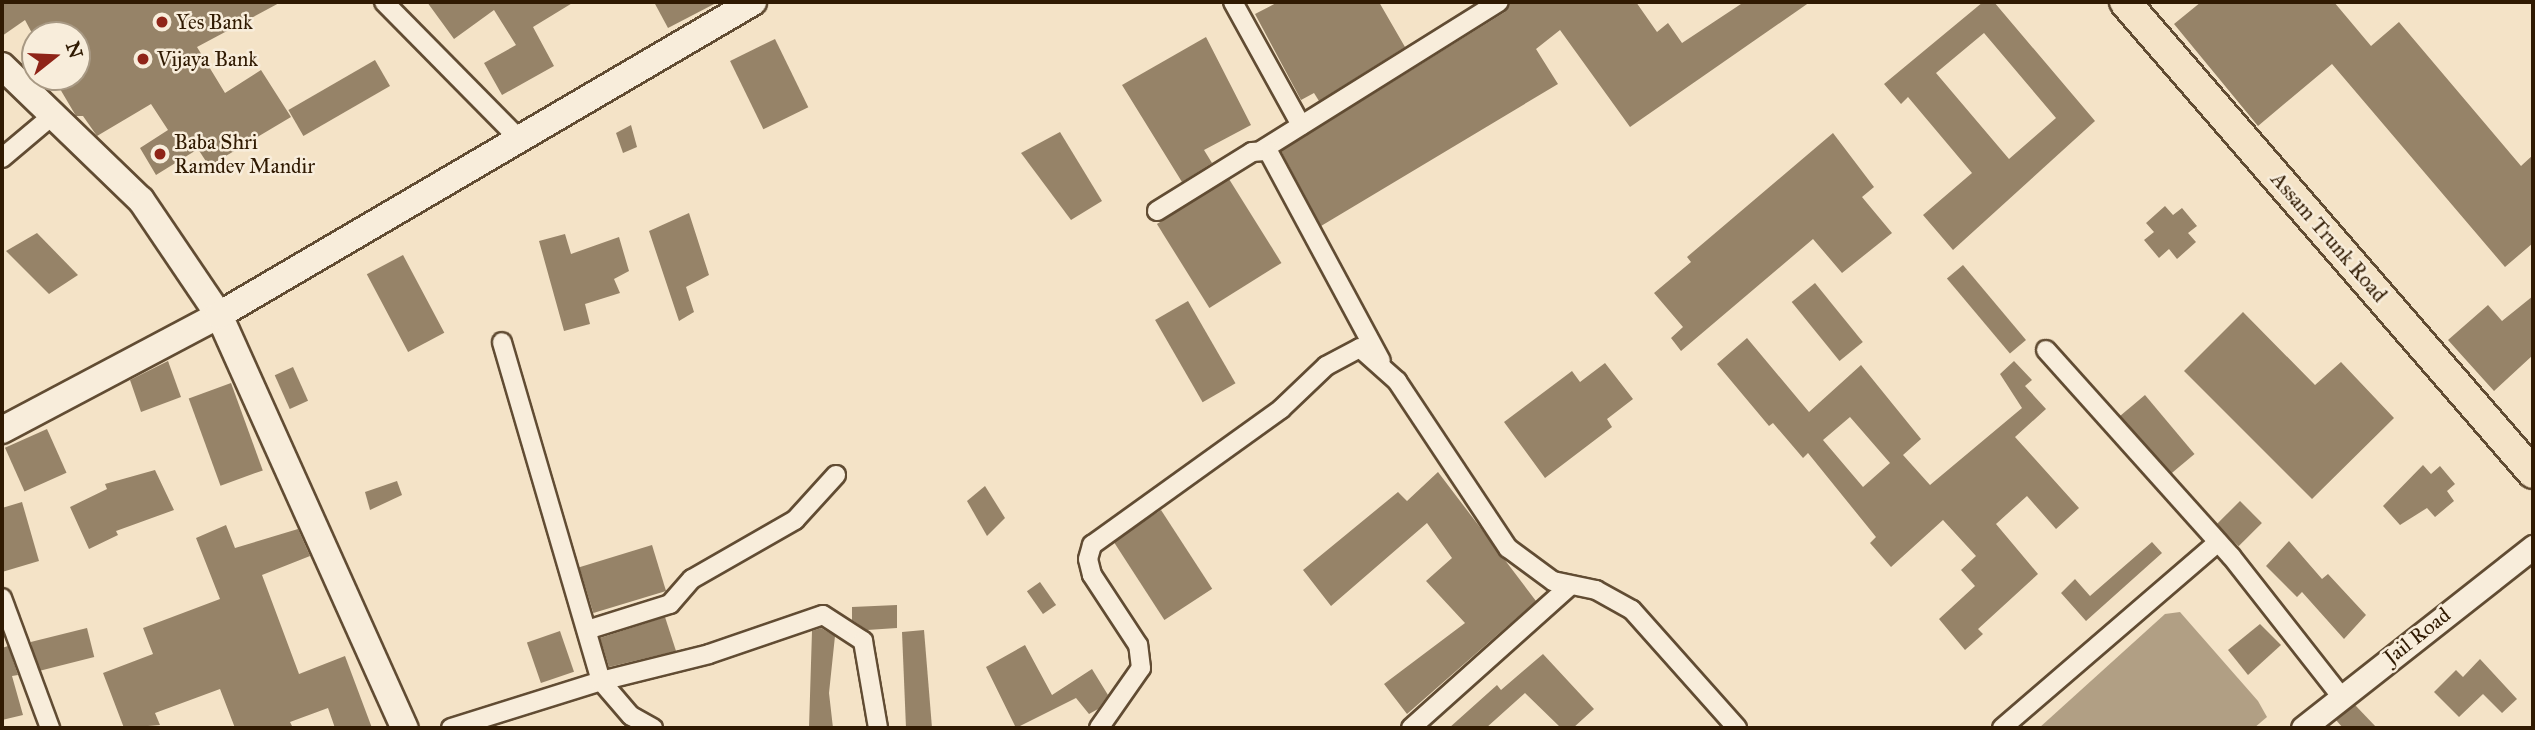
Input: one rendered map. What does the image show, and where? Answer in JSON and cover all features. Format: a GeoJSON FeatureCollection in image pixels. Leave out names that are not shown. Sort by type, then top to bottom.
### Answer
{"type":"FeatureCollection","features":[{"type":"Feature","properties":{"kind":"main road"},"geometry":{"type":"LineString","coordinates":[[2,430],[219,315],[517,137],[753,2]]}},
{"type":"Feature","properties":{"kind":"main road","name":"Assam Trunk Road"},"geometry":{"type":"LineString","coordinates":[[2125,2],[2533,473]]}},
{"type":"Feature","properties":{"kind":"main road"},"geometry":{"type":"LineString","coordinates":[[2,66],[141,200],[219,315],[405,728]]}},
{"type":"Feature","properties":{"kind":"street"},"geometry":{"type":"LineString","coordinates":[[384,2],[517,137]]}},
{"type":"Feature","properties":{"kind":"street"},"geometry":{"type":"LineString","coordinates":[[1233,2],[1301,125]]}},
{"type":"Feature","properties":{"kind":"street"},"geometry":{"type":"LineString","coordinates":[[1157,211],[1262,150],[1499,2]]}},
{"type":"Feature","properties":{"kind":"street"},"geometry":{"type":"LineString","coordinates":[[2,158],[53,115]]}},
{"type":"Feature","properties":{"kind":"street"},"geometry":{"type":"LineString","coordinates":[[1262,150],[1272,156],[1383,365],[1508,548],[1534,572],[1570,586],[1596,590],[1632,610],[1737,728]]}},
{"type":"Feature","properties":{"kind":"street"},"geometry":{"type":"LineString","coordinates":[[502,342],[601,681],[631,716],[653,728]]}},
{"type":"Feature","properties":{"kind":"street"},"geometry":{"type":"LineString","coordinates":[[1099,728],[1141,668],[1138,645],[1092,575],[1092,545],[1281,409],[1344,353],[1360,348],[1383,365]]}},
{"type":"Feature","properties":{"kind":"street"},"geometry":{"type":"LineString","coordinates":[[2046,350],[2218,542],[2340,695]]}},
{"type":"Feature","properties":{"kind":"street"},"geometry":{"type":"LineString","coordinates":[[587,630],[670,604],[692,579],[796,520],[836,475]]}},
{"type":"Feature","properties":{"kind":"street"},"geometry":{"type":"LineString","coordinates":[[2002,728],[2218,542]]}},
{"type":"Feature","properties":{"kind":"street","name":"Jail Road"},"geometry":{"type":"LineString","coordinates":[[2302,728],[2340,695],[2533,547]]}},
{"type":"Feature","properties":{"kind":"street"},"geometry":{"type":"LineString","coordinates":[[1411,728],[1570,586]]}},
{"type":"Feature","properties":{"kind":"street"},"geometry":{"type":"LineString","coordinates":[[2,598],[50,728]]}},
{"type":"Feature","properties":{"kind":"street"},"geometry":{"type":"LineString","coordinates":[[451,728],[601,681],[709,654],[823,615],[863,642],[877,728]]}},
{"type":"Feature","properties":{"kind":"shaded area"},"geometry":{"type":"Polygon","coordinates":[[[2180,612],[2258,701],[2267,717],[2254,728],[2039,728],[2165,614],[2180,612]]]}},
{"type":"Feature","properties":{"kind":"building"},"geometry":{"type":"Polygon","coordinates":[[[2,2],[281,2],[197,47],[225,93],[261,70],[291,117],[209,166],[198,149],[156,175],[140,148],[168,130],[151,104],[97,136],[83,116],[76,116],[61,91],[91,91],[91,21],[25,20],[2,36],[2,2]]]}},
{"type":"Feature","properties":{"kind":"building"},"geometry":{"type":"Polygon","coordinates":[[[427,2],[574,2],[533,27],[554,66],[502,95],[484,63],[516,45],[494,10],[454,39],[427,2]]]}},
{"type":"Feature","properties":{"kind":"building"},"geometry":{"type":"Polygon","coordinates":[[[654,2],[718,2],[668,28],[654,2]]]}},
{"type":"Feature","properties":{"kind":"building"},"geometry":{"type":"Polygon","coordinates":[[[1278,2],[1379,2],[1405,47],[1319,101],[1314,93],[1301,100],[1255,14],[1278,2]]]}},
{"type":"Feature","properties":{"kind":"building"},"geometry":{"type":"Polygon","coordinates":[[[1510,2],[1636,2],[1657,32],[1668,23],[1682,43],[1744,2],[1810,2],[1630,127],[1560,30],[1536,49],[1558,84],[1321,226],[1281,151],[1505,12],[1510,2]]]}},
{"type":"Feature","properties":{"kind":"building"},"geometry":{"type":"Polygon","coordinates":[[[1983,2],[1994,2],[2095,121],[1953,250],[1923,215],[1972,173],[1908,97],[1901,104],[1884,84],[1983,2]],[[1984,33],[1936,73],[2009,159],[2056,118],[1984,33]]]}},
{"type":"Feature","properties":{"kind":"building"},"geometry":{"type":"Polygon","coordinates":[[[2201,2],[2334,2],[2371,46],[2399,22],[2521,166],[2533,155],[2533,243],[2505,267],[2332,64],[2258,126],[2174,24],[2201,2]]]}},
{"type":"Feature","properties":{"kind":"building"},"geometry":{"type":"Polygon","coordinates":[[[1206,37],[1251,125],[1204,150],[1212,163],[1182,182],[1122,85],[1206,37]]]}},
{"type":"Feature","properties":{"kind":"building"},"geometry":{"type":"Polygon","coordinates":[[[775,39],[808,107],[763,129],[730,61],[775,39]]]}},
{"type":"Feature","properties":{"kind":"building"},"geometry":{"type":"Polygon","coordinates":[[[375,60],[390,86],[303,136],[288,110],[375,60]]]}},
{"type":"Feature","properties":{"kind":"building"},"geometry":{"type":"Polygon","coordinates":[[[631,125],[637,147],[623,153],[616,133],[631,125]]]}},
{"type":"Feature","properties":{"kind":"building"},"geometry":{"type":"Polygon","coordinates":[[[1060,132],[1102,201],[1071,220],[1021,153],[1060,132]]]}},
{"type":"Feature","properties":{"kind":"building"},"geometry":{"type":"Polygon","coordinates":[[[1833,133],[1874,187],[1862,197],[1892,233],[1842,273],[1813,239],[1681,351],[1671,338],[1683,327],[1654,293],[1691,262],[1687,257],[1833,133]]]}},
{"type":"Feature","properties":{"kind":"building"},"geometry":{"type":"Polygon","coordinates":[[[1229,179],[1281,263],[1209,308],[1157,224],[1229,179]]]}},
{"type":"Feature","properties":{"kind":"building"},"geometry":{"type":"Polygon","coordinates":[[[2165,206],[2173,215],[2182,208],[2197,226],[2188,233],[2196,242],[2177,259],[2169,249],[2159,258],[2144,240],[2154,232],[2146,223],[2165,206]]]}},
{"type":"Feature","properties":{"kind":"building"},"geometry":{"type":"Polygon","coordinates":[[[689,213],[709,275],[686,287],[694,312],[679,321],[649,231],[689,213]]]}},
{"type":"Feature","properties":{"kind":"building"},"geometry":{"type":"Polygon","coordinates":[[[37,233],[78,275],[49,294],[6,251],[37,233]]]}},
{"type":"Feature","properties":{"kind":"building"},"geometry":{"type":"Polygon","coordinates":[[[565,234],[571,254],[619,237],[629,271],[614,279],[620,293],[585,304],[590,324],[564,331],[539,241],[565,234]]]}},
{"type":"Feature","properties":{"kind":"building"},"geometry":{"type":"Polygon","coordinates":[[[403,255],[444,333],[408,352],[367,274],[403,255]]]}},
{"type":"Feature","properties":{"kind":"building"},"geometry":{"type":"Polygon","coordinates":[[[1963,265],[2026,340],[2010,354],[1947,278],[1963,265]]]}},
{"type":"Feature","properties":{"kind":"building"},"geometry":{"type":"Polygon","coordinates":[[[1815,283],[1863,342],[1840,361],[1792,302],[1815,283]]]}},
{"type":"Feature","properties":{"kind":"building"},"geometry":{"type":"Polygon","coordinates":[[[2533,296],[2533,355],[2494,391],[2448,340],[2488,305],[2502,321],[2533,296]]]}},
{"type":"Feature","properties":{"kind":"building"},"geometry":{"type":"Polygon","coordinates":[[[1188,301],[1236,383],[1203,402],[1155,320],[1188,301]]]}},
{"type":"Feature","properties":{"kind":"building"},"geometry":{"type":"Polygon","coordinates":[[[2243,312],[2315,385],[2341,362],[2394,418],[2312,499],[2184,371],[2243,312]]]}},
{"type":"Feature","properties":{"kind":"building"},"geometry":{"type":"Polygon","coordinates":[[[1747,338],[1809,412],[1861,365],[1921,439],[1903,455],[1930,485],[2022,408],[2000,374],[2014,361],[2032,380],[2025,386],[2046,409],[2015,437],[2079,508],[2056,529],[2027,496],[1996,524],[2038,574],[1978,629],[1983,634],[1965,650],[1939,619],[1975,586],[1961,570],[1976,556],[1943,520],[1891,567],[1870,543],[1876,537],[1808,453],[1803,458],[1773,423],[1769,426],[1717,364],[1747,338]],[[1850,417],[1823,440],[1863,487],[1890,463],[1850,417]]]}},
{"type":"Feature","properties":{"kind":"building"},"geometry":{"type":"Polygon","coordinates":[[[168,361],[181,397],[141,412],[130,380],[168,361]]]}},
{"type":"Feature","properties":{"kind":"building"},"geometry":{"type":"Polygon","coordinates":[[[1605,363],[1633,399],[1607,419],[1612,427],[1545,478],[1504,422],[1572,371],[1580,382],[1605,363]]]}},
{"type":"Feature","properties":{"kind":"building"},"geometry":{"type":"Polygon","coordinates":[[[293,367],[308,401],[290,409],[275,375],[293,367]]]}},
{"type":"Feature","properties":{"kind":"building"},"geometry":{"type":"Polygon","coordinates":[[[231,383],[263,470],[221,486],[189,398],[231,383]]]}},
{"type":"Feature","properties":{"kind":"building"},"geometry":{"type":"Polygon","coordinates":[[[2145,395],[2194,454],[2169,475],[2120,416],[2145,395]]]}},
{"type":"Feature","properties":{"kind":"building"},"geometry":{"type":"Polygon","coordinates":[[[47,429],[67,473],[25,492],[5,448],[47,429]]]}},
{"type":"Feature","properties":{"kind":"building"},"geometry":{"type":"Polygon","coordinates":[[[2423,465],[2431,474],[2440,466],[2455,484],[2447,491],[2454,501],[2435,517],[2427,508],[2400,525],[2383,506],[2423,465]]]}},
{"type":"Feature","properties":{"kind":"building"},"geometry":{"type":"Polygon","coordinates":[[[155,470],[174,510],[116,531],[118,535],[89,549],[70,507],[107,489],[105,484],[155,470]]]}},
{"type":"Feature","properties":{"kind":"building"},"geometry":{"type":"Polygon","coordinates":[[[1438,472],[1536,601],[1407,714],[1384,684],[1465,623],[1426,581],[1452,558],[1427,523],[1331,606],[1303,570],[1398,492],[1407,501],[1438,472]]]}},
{"type":"Feature","properties":{"kind":"building"},"geometry":{"type":"Polygon","coordinates":[[[397,481],[402,495],[370,510],[365,492],[397,481]]]}},
{"type":"Feature","properties":{"kind":"building"},"geometry":{"type":"Polygon","coordinates":[[[985,486],[1005,518],[987,536],[967,501],[985,486]]]}},
{"type":"Feature","properties":{"kind":"building"},"geometry":{"type":"Polygon","coordinates":[[[2240,501],[2262,523],[2239,546],[2217,524],[2240,501]]]}},
{"type":"Feature","properties":{"kind":"building"},"geometry":{"type":"Polygon","coordinates":[[[22,502],[39,561],[2,572],[2,508],[22,502]]]}},
{"type":"Feature","properties":{"kind":"building"},"geometry":{"type":"Polygon","coordinates":[[[1161,510],[1212,589],[1164,620],[1113,541],[1161,510]]]}},
{"type":"Feature","properties":{"kind":"building"},"geometry":{"type":"Polygon","coordinates":[[[226,525],[235,548],[298,529],[310,556],[262,575],[299,674],[345,656],[372,728],[335,728],[328,708],[290,722],[293,728],[235,728],[220,689],[155,713],[160,725],[124,728],[103,673],[153,654],[143,628],[220,599],[196,538],[226,525]]]}},
{"type":"Feature","properties":{"kind":"building"},"geometry":{"type":"Polygon","coordinates":[[[2289,541],[2322,579],[2328,574],[2366,615],[2344,639],[2302,592],[2297,597],[2266,566],[2289,541]]]}},
{"type":"Feature","properties":{"kind":"building"},"geometry":{"type":"Polygon","coordinates":[[[2152,542],[2162,553],[2086,621],[2061,593],[2075,579],[2090,596],[2152,542]]]}},
{"type":"Feature","properties":{"kind":"building"},"geometry":{"type":"Polygon","coordinates":[[[652,545],[666,591],[593,613],[579,567],[652,545]]]}},
{"type":"Feature","properties":{"kind":"building"},"geometry":{"type":"Polygon","coordinates":[[[1040,582],[1056,605],[1043,614],[1027,591],[1040,582]]]}},
{"type":"Feature","properties":{"kind":"building"},"geometry":{"type":"Polygon","coordinates":[[[897,605],[897,628],[867,630],[852,620],[852,607],[897,605]]]}},
{"type":"Feature","properties":{"kind":"building"},"geometry":{"type":"Polygon","coordinates":[[[665,617],[676,651],[609,667],[600,638],[665,617]]]}},
{"type":"Feature","properties":{"kind":"building"},"geometry":{"type":"Polygon","coordinates":[[[2260,624],[2281,645],[2248,675],[2228,650],[2260,624]]]}},
{"type":"Feature","properties":{"kind":"building"},"geometry":{"type":"Polygon","coordinates":[[[87,628],[94,657],[38,671],[31,642],[87,628]]]}},
{"type":"Feature","properties":{"kind":"building"},"geometry":{"type":"Polygon","coordinates":[[[821,628],[835,636],[829,693],[833,728],[809,728],[812,631],[821,628]]]}},
{"type":"Feature","properties":{"kind":"building"},"geometry":{"type":"Polygon","coordinates":[[[924,630],[932,728],[906,728],[902,632],[924,630]]]}},
{"type":"Feature","properties":{"kind":"building"},"geometry":{"type":"Polygon","coordinates":[[[560,631],[574,672],[541,683],[527,642],[560,631]]]}},
{"type":"Feature","properties":{"kind":"building"},"geometry":{"type":"Polygon","coordinates":[[[1025,645],[1052,695],[1092,669],[1108,695],[1098,709],[1089,714],[1076,698],[1016,728],[986,667],[1025,645]]]}},
{"type":"Feature","properties":{"kind":"building"},"geometry":{"type":"Polygon","coordinates":[[[8,646],[18,675],[12,676],[23,715],[2,720],[2,648],[8,646]]]}},
{"type":"Feature","properties":{"kind":"building"},"geometry":{"type":"Polygon","coordinates":[[[1543,654],[1594,709],[1573,728],[1561,728],[1525,693],[1486,728],[1449,728],[1497,685],[1501,690],[1543,654]]]}},
{"type":"Feature","properties":{"kind":"building"},"geometry":{"type":"Polygon","coordinates":[[[2480,659],[2517,699],[2502,713],[2483,694],[2459,717],[2434,692],[2456,670],[2463,677],[2480,659]]]}},
{"type":"Feature","properties":{"kind":"building"},"geometry":{"type":"Polygon","coordinates":[[[2355,705],[2377,728],[2343,728],[2336,720],[2355,705]]]}},
{"type":"Feature","properties":{"kind":"place","name":"Yes Bank"},"geometry":{"type":"Point","coordinates":[162,22]}},
{"type":"Feature","properties":{"kind":"place","name":"Vijaya Bank"},"geometry":{"type":"Point","coordinates":[143,59]}},
{"type":"Feature","properties":{"kind":"place","name":"Baba Shri Ramdev Mandir"},"geometry":{"type":"Point","coordinates":[160,154]}}]}
